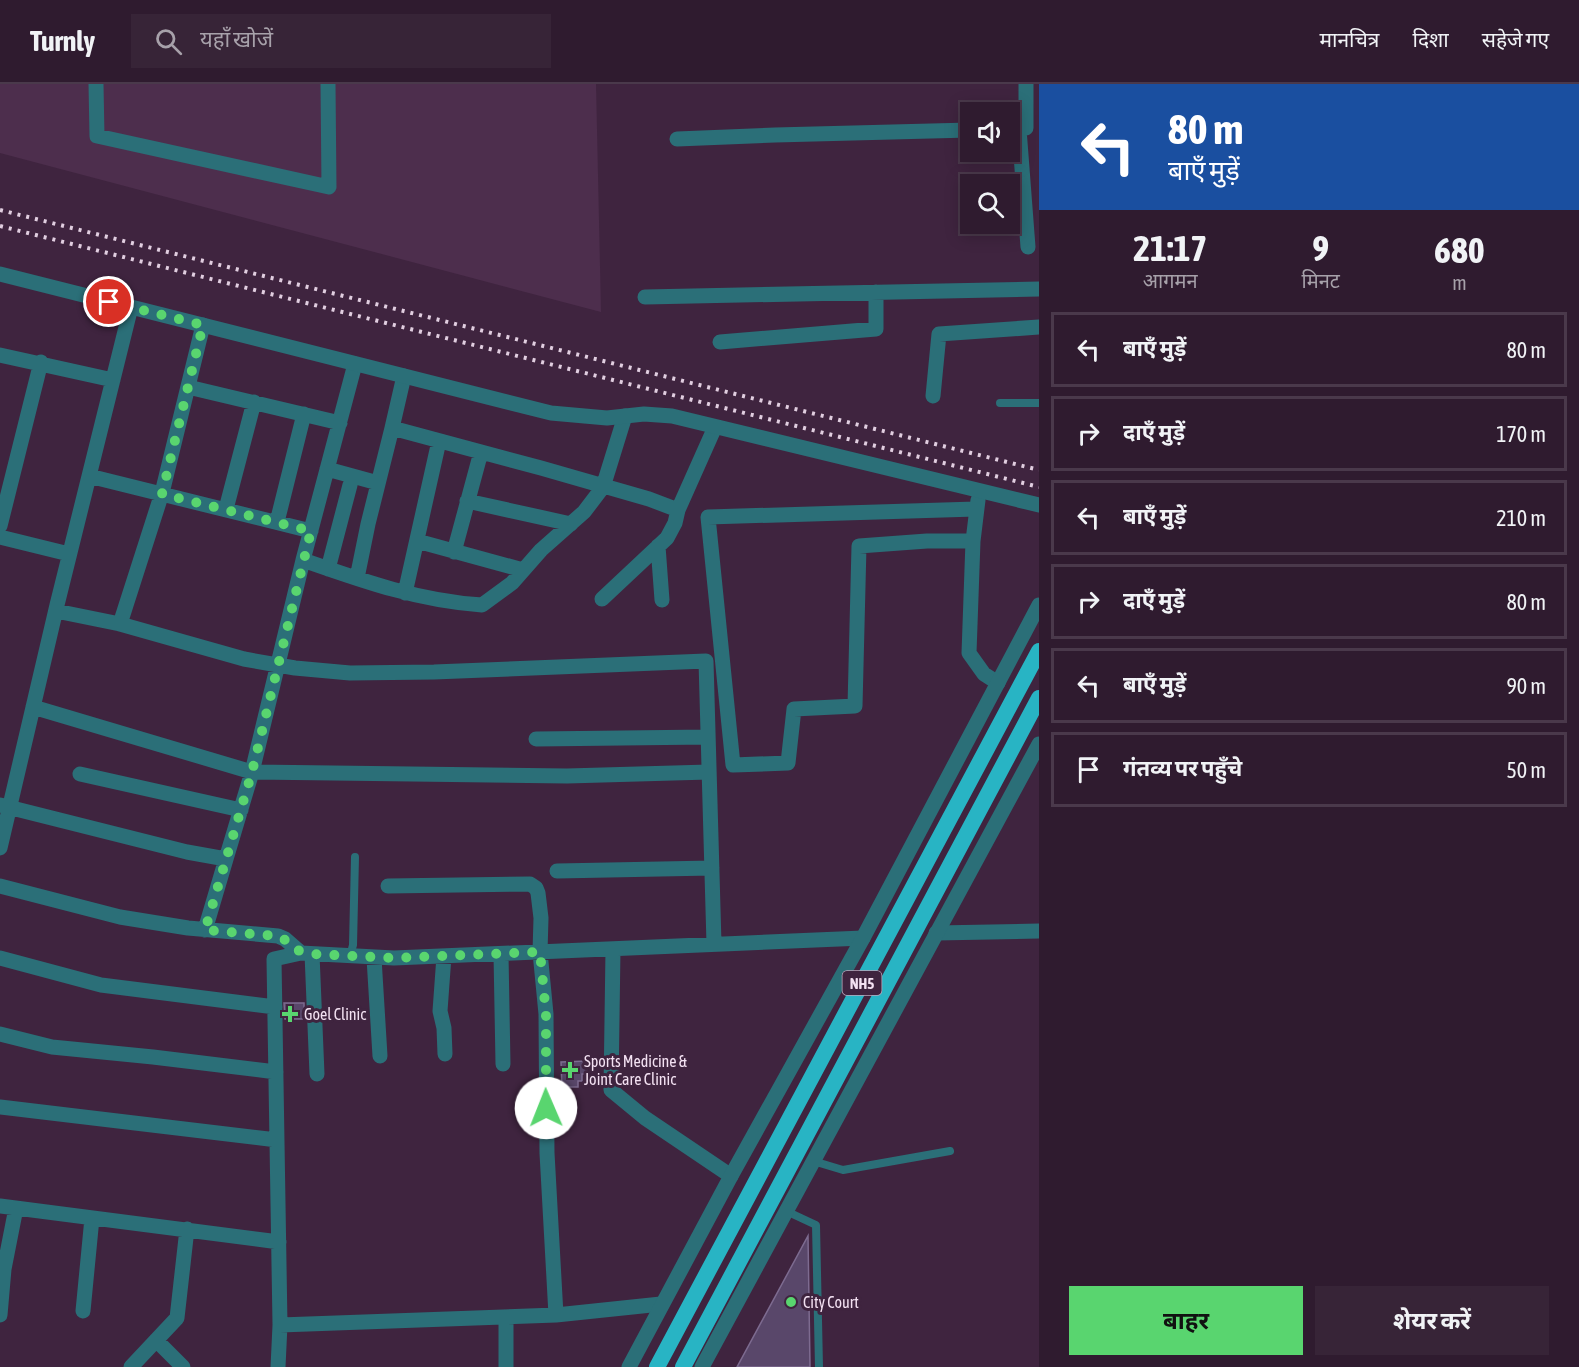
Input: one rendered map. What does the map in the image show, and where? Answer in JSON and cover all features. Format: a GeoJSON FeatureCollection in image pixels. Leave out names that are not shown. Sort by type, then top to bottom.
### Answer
{"type":"FeatureCollection","features":[{"type":"Feature","properties":{"kind":"highway","name":"NH5"},"geometry":{"type":"LineString","coordinates":[[657,1367],[1039,651]]}},
{"type":"Feature","properties":{"kind":"highway","name":"NH5"},"geometry":{"type":"LineString","coordinates":[[683,1367],[1039,698]]}},
{"type":"Feature","properties":{"kind":"street"},"geometry":{"type":"LineString","coordinates":[[96,84],[97,136],[329,187],[328,84]]}},
{"type":"Feature","properties":{"kind":"street"},"geometry":{"type":"LineString","coordinates":[[1026,84],[1023,128],[1028,247]]}},
{"type":"Feature","properties":{"kind":"street"},"geometry":{"type":"LineString","coordinates":[[677,139],[960,130]]}},
{"type":"Feature","properties":{"kind":"street"},"geometry":{"type":"LineString","coordinates":[[0,274],[551,413],[607,418],[644,414],[672,416],[1039,506]]}},
{"type":"Feature","properties":{"kind":"street"},"geometry":{"type":"LineString","coordinates":[[645,297],[1039,289]]}},
{"type":"Feature","properties":{"kind":"street"},"geometry":{"type":"LineString","coordinates":[[720,342],[876,329],[876,292]]}},
{"type":"Feature","properties":{"kind":"street"},"geometry":{"type":"LineString","coordinates":[[0,848],[5,806],[33,707],[131,307]]}},
{"type":"Feature","properties":{"kind":"street"},"geometry":{"type":"LineString","coordinates":[[120,624],[162,494],[203,325]]}},
{"type":"Feature","properties":{"kind":"street"},"geometry":{"type":"LineString","coordinates":[[933,396],[939,333],[1039,327]]}},
{"type":"Feature","properties":{"kind":"street"},"geometry":{"type":"LineString","coordinates":[[0,355],[41,362],[113,380]]}},
{"type":"Feature","properties":{"kind":"street"},"geometry":{"type":"LineString","coordinates":[[0,526],[41,362]]}},
{"type":"Feature","properties":{"kind":"street"},"geometry":{"type":"LineString","coordinates":[[205,930],[252,772],[303,560],[355,364]]}},
{"type":"Feature","properties":{"kind":"street"},"geometry":{"type":"LineString","coordinates":[[357,578],[404,376]]}},
{"type":"Feature","properties":{"kind":"street"},"geometry":{"type":"LineString","coordinates":[[188,387],[340,423]]}},
{"type":"Feature","properties":{"kind":"street"},"geometry":{"type":"LineString","coordinates":[[226,509],[254,402]]}},
{"type":"Feature","properties":{"kind":"street"},"geometry":{"type":"LineString","coordinates":[[277,522],[304,414]]}},
{"type":"Feature","properties":{"kind":"street"},"geometry":{"type":"LineString","coordinates":[[303,560],[405,593],[451,603],[482,605],[512,583],[541,550],[584,512],[603,487],[625,416]]}},
{"type":"Feature","properties":{"kind":"street"},"geometry":{"type":"LineString","coordinates":[[602,599],[667,538],[715,427]]}},
{"type":"Feature","properties":{"kind":"street"},"geometry":{"type":"LineString","coordinates":[[392,428],[650,500],[678,510]]}},
{"type":"Feature","properties":{"kind":"street"},"geometry":{"type":"LineString","coordinates":[[405,593],[440,441]]}},
{"type":"Feature","properties":{"kind":"street"},"geometry":{"type":"LineString","coordinates":[[454,552],[481,452]]}},
{"type":"Feature","properties":{"kind":"street"},"geometry":{"type":"LineString","coordinates":[[327,469],[378,483]]}},
{"type":"Feature","properties":{"kind":"street"},"geometry":{"type":"LineString","coordinates":[[89,476],[311,531]]}},
{"type":"Feature","properties":{"kind":"street"},"geometry":{"type":"LineString","coordinates":[[328,569],[350,485]]}},
{"type":"Feature","properties":{"kind":"street"},"geometry":{"type":"LineString","coordinates":[[979,491],[973,541],[969,653],[984,674],[998,683]]}},
{"type":"Feature","properties":{"kind":"street"},"geometry":{"type":"LineString","coordinates":[[467,501],[571,524]]}},
{"type":"Feature","properties":{"kind":"street"},"geometry":{"type":"LineString","coordinates":[[973,541],[927,541],[859,546],[855,706],[794,709],[788,763],[733,765],[708,517],[976,509]]}},
{"type":"Feature","properties":{"kind":"street"},"geometry":{"type":"LineString","coordinates":[[0,537],[69,554]]}},
{"type":"Feature","properties":{"kind":"street"},"geometry":{"type":"LineString","coordinates":[[417,542],[523,570]]}},
{"type":"Feature","properties":{"kind":"street"},"geometry":{"type":"LineString","coordinates":[[658,546],[662,600]]}},
{"type":"Feature","properties":{"kind":"street"},"geometry":{"type":"LineString","coordinates":[[629,1367],[661,1304],[863,938],[1039,605]]}},
{"type":"Feature","properties":{"kind":"street"},"geometry":{"type":"LineString","coordinates":[[56,611],[120,624],[244,659],[351,673],[434,672],[706,661],[714,944]]}},
{"type":"Feature","properties":{"kind":"street"},"geometry":{"type":"LineString","coordinates":[[33,707],[252,772],[567,776],[709,772]]}},
{"type":"Feature","properties":{"kind":"street"},"geometry":{"type":"LineString","coordinates":[[536,739],[708,737]]}},
{"type":"Feature","properties":{"kind":"street"},"geometry":{"type":"LineString","coordinates":[[702,1367],[1039,744]]}},
{"type":"Feature","properties":{"kind":"street"},"geometry":{"type":"LineString","coordinates":[[81,774],[241,810]]}},
{"type":"Feature","properties":{"kind":"street"},"geometry":{"type":"LineString","coordinates":[[5,806],[187,852],[226,859]]}},
{"type":"Feature","properties":{"kind":"street"},"geometry":{"type":"LineString","coordinates":[[557,871],[711,868]]}},
{"type":"Feature","properties":{"kind":"street"},"geometry":{"type":"LineString","coordinates":[[388,886],[530,884],[536,888],[538,893],[541,918],[540,952],[546,1014],[547,1153],[556,1315]]}},
{"type":"Feature","properties":{"kind":"street"},"geometry":{"type":"LineString","coordinates":[[0,886],[120,917],[205,930],[267,934],[285,939],[306,954],[317,1074]]}},
{"type":"Feature","properties":{"kind":"street"},"geometry":{"type":"LineString","coordinates":[[936,933],[1039,931]]}},
{"type":"Feature","properties":{"kind":"street"},"geometry":{"type":"LineString","coordinates":[[267,934],[274,959],[280,1324],[278,1367]]}},
{"type":"Feature","properties":{"kind":"street"},"geometry":{"type":"LineString","coordinates":[[274,959],[306,954],[374,958],[444,956],[863,938]]}},
{"type":"Feature","properties":{"kind":"street"},"geometry":{"type":"LineString","coordinates":[[613,949],[611,1090],[645,1118],[731,1176]]}},
{"type":"Feature","properties":{"kind":"street"},"geometry":{"type":"LineString","coordinates":[[501,954],[503,1064]]}},
{"type":"Feature","properties":{"kind":"street"},"geometry":{"type":"LineString","coordinates":[[444,956],[440,1011],[444,1029],[445,1054]]}},
{"type":"Feature","properties":{"kind":"street"},"geometry":{"type":"LineString","coordinates":[[0,958],[101,985],[275,1007]]}},
{"type":"Feature","properties":{"kind":"street"},"geometry":{"type":"LineString","coordinates":[[374,958],[380,1056]]}},
{"type":"Feature","properties":{"kind":"street"},"geometry":{"type":"LineString","coordinates":[[0,1034],[52,1047],[276,1072]]}},
{"type":"Feature","properties":{"kind":"street"},"geometry":{"type":"LineString","coordinates":[[0,1107],[277,1140]]}},
{"type":"Feature","properties":{"kind":"street"},"geometry":{"type":"LineString","coordinates":[[0,1206],[279,1242]]}},
{"type":"Feature","properties":{"kind":"street"},"geometry":{"type":"LineString","coordinates":[[0,1314],[4,1269],[16,1208]]}},
{"type":"Feature","properties":{"kind":"street"},"geometry":{"type":"LineString","coordinates":[[83,1311],[92,1218]]}},
{"type":"Feature","properties":{"kind":"street"},"geometry":{"type":"LineString","coordinates":[[132,1367],[177,1318],[187,1229]]}},
{"type":"Feature","properties":{"kind":"street"},"geometry":{"type":"LineString","coordinates":[[280,1324],[556,1315],[661,1304]]}},
{"type":"Feature","properties":{"kind":"street"},"geometry":{"type":"LineString","coordinates":[[506,1317],[506,1367]]}},
{"type":"Feature","properties":{"kind":"street"},"geometry":{"type":"LineString","coordinates":[[156,1340],[183,1367]]}},
{"type":"Feature","properties":{"kind":"lane"},"geometry":{"type":"LineString","coordinates":[[1000,403],[1039,403]]}},
{"type":"Feature","properties":{"kind":"lane"},"geometry":{"type":"LineString","coordinates":[[350,956],[353,945],[355,856]]}},
{"type":"Feature","properties":{"kind":"lane"},"geometry":{"type":"LineString","coordinates":[[813,1161],[843,1170],[950,1151]]}},
{"type":"Feature","properties":{"kind":"lane"},"geometry":{"type":"LineString","coordinates":[[786,1211],[816,1225],[819,1367]]}},
{"type":"Feature","properties":{"kind":"shaded area"},"geometry":{"type":"Polygon","coordinates":[[[0,84],[596,84],[601,312],[0,153],[0,84]]]}},
{"type":"Feature","properties":{"kind":"building"},"geometry":{"type":"Polygon","coordinates":[[[284,1003],[304,1003],[304,1019],[285,1019],[284,1003]]]}},
{"type":"Feature","properties":{"kind":"building"},"geometry":{"type":"Polygon","coordinates":[[[587,1061],[587,1074],[582,1074],[582,1081],[578,1081],[578,1087],[562,1087],[561,1062],[587,1061]]]}},
{"type":"Feature","properties":{"kind":"building","name":"City Court"},"geometry":{"type":"Polygon","coordinates":[[[808,1236],[810,1367],[737,1367],[808,1236]]]}},
{"type":"Feature","properties":{"kind":"railway"},"geometry":{"type":"LineString","coordinates":[[0,210],[1039,470]]}},
{"type":"Feature","properties":{"kind":"railway"},"geometry":{"type":"LineString","coordinates":[[0,226],[1039,487]]}},
{"type":"Feature","properties":{"kind":"place","name":"Goel Clinic"},"geometry":{"type":"Point","coordinates":[290,1014]}},
{"type":"Feature","properties":{"kind":"place","name":"Sports Medicine & Joint Care Clinic"},"geometry":{"type":"Point","coordinates":[570,1070]}},
{"type":"Feature","properties":{"kind":"place","name":"City Court"},"geometry":{"type":"Point","coordinates":[791,1302]}},
{"type":"Feature","properties":{"kind":"route"},"geometry":{"type":"LineString","coordinates":[[109,302],[203,325],[162,494],[311,531],[252,772],[205,930],[278,936],[301,953],[312,954],[394,958],[540,952],[546,1014],[546,1108]]}}]}
